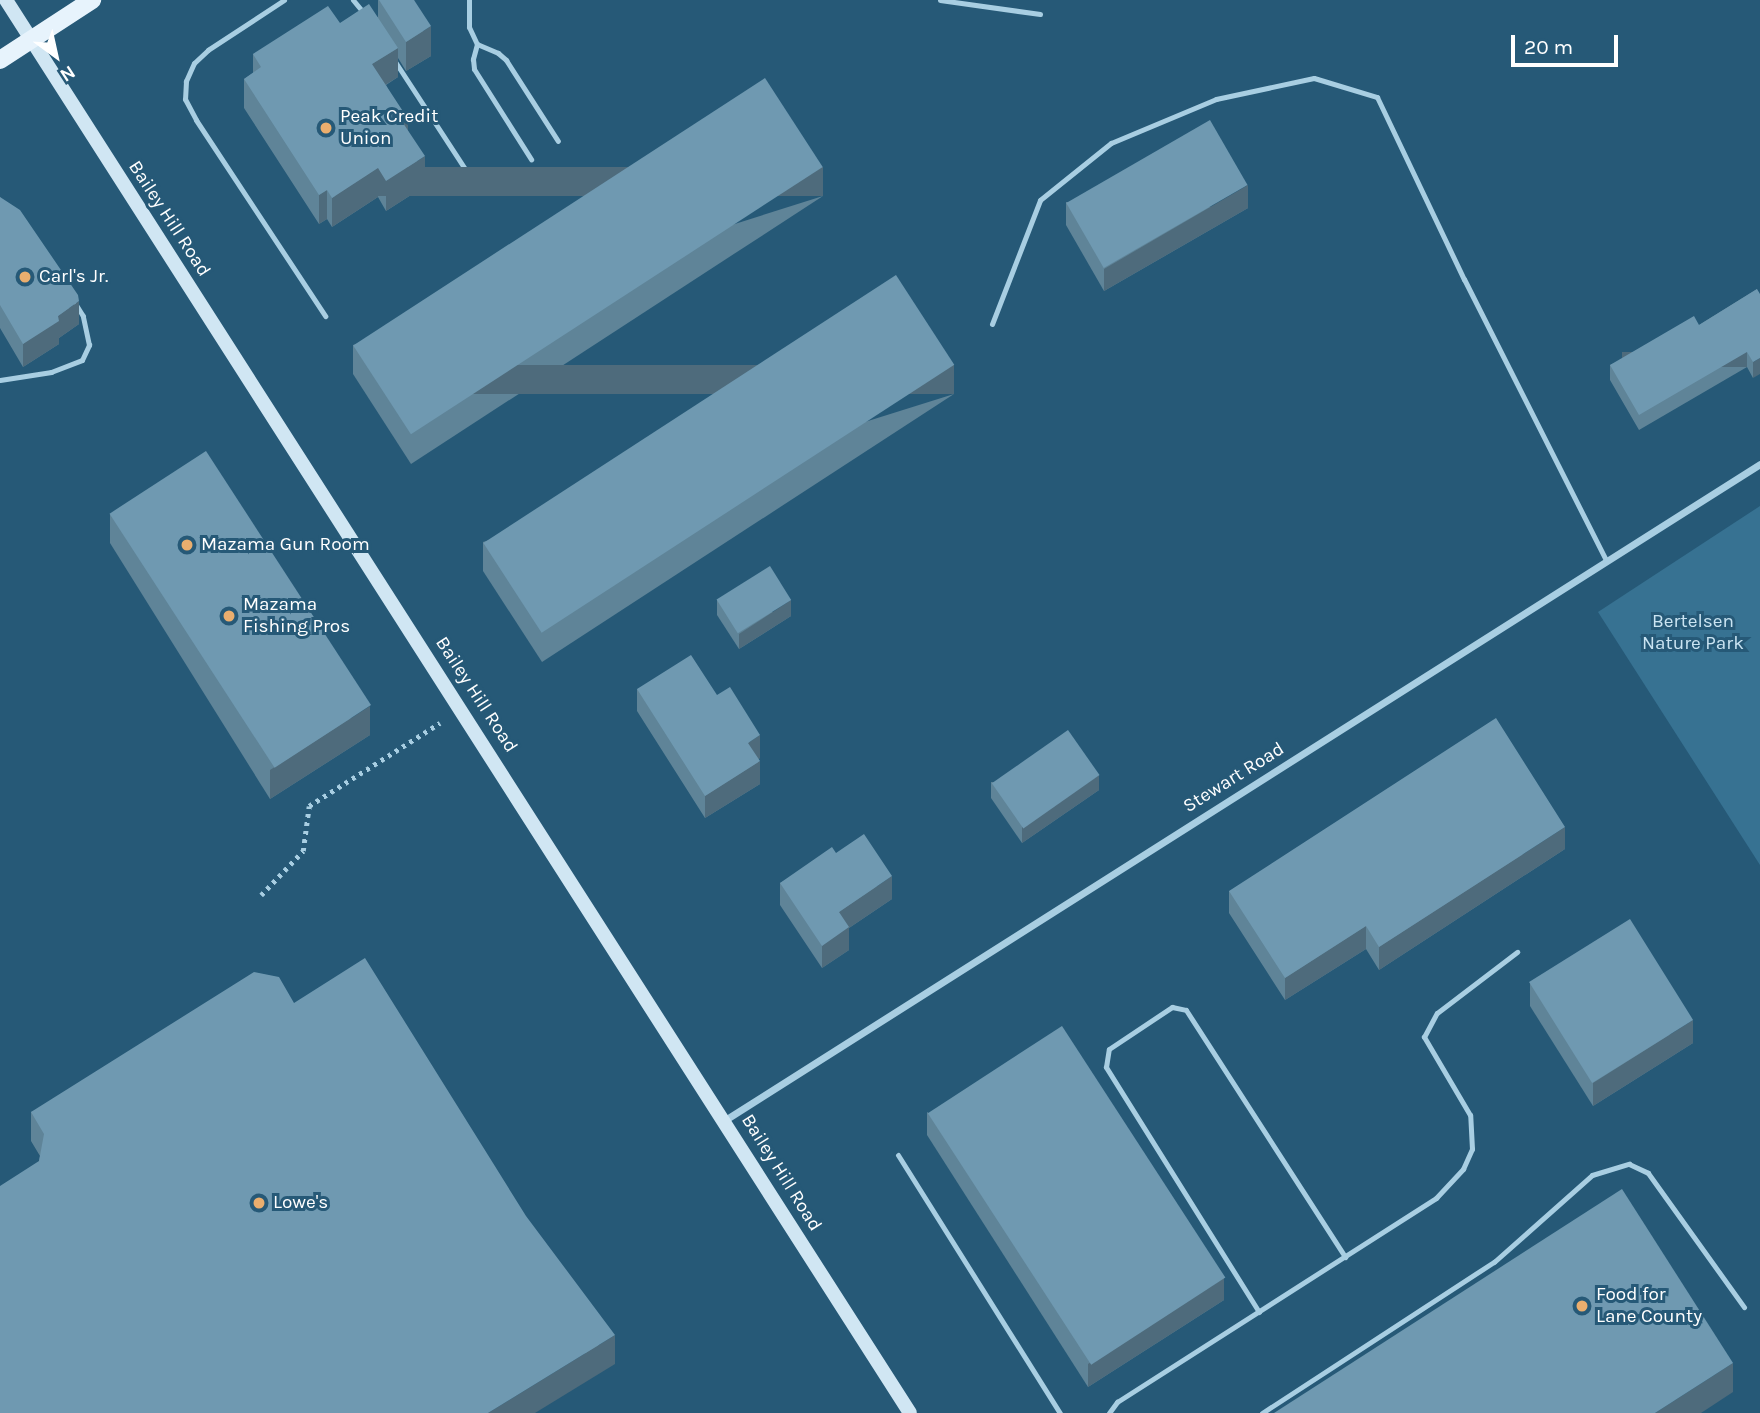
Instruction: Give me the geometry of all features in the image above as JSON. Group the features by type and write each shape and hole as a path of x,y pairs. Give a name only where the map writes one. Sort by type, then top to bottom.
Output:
{"main road":[{"path":"0,60 92,0"}],"street":[{"name":"Bailey Hill Road","path":"6,0 910,1413"},
{"name":"Stewart Road","path":"724,1120 1760,464"}],"lane":[{"path":"284,0 208,50 194,63 186,81 185,99 196,120 325,316"},
{"path":"354,0 365,16"},
{"path":"469,0 469,27 477,44 473,59 474,69 531,159"},
{"path":"940,0 1040,14"},
{"path":"477,44 498,53 506,60 558,141"},
{"path":"387,49 481,192"},
{"path":"992,324 1040,200 1111,144 1216,99 1314,78 1377,97 1606,560"},
{"path":"0,380 67,368 82,360 89,345 83,316 71,297"},
{"path":"1109,1413 1117,1402 1436,1198 1463,1169 1472,1149 1470,1115 1424,1037 1437,1013 1517,952"},
{"path":"1259,1312 1106,1067 1109,1049 1172,1007 1186,1010 1345,1257"},
{"path":"898,1154 1060,1413"},
{"path":"1262,1413 1494,1262 1592,1175 1629,1164 1648,1172 1744,1307"}],"path":[{"path":"261,895 303,851 309,806 462,709"}],"green space":[{"name":"Bertelsen Nature Park","path":"1760,506 1760,865 1598,612"}],"building":[{"path":"379,0 414,0 431,26 406,42"},
{"name":"Peak Credit Union","path":"369,4 398,48 372,64 408,119 403,123 425,156 386,181 378,168 332,198 327,190 319,195 244,79 261,67 253,54 328,6 340,23"},
{"path":"765,78 823,167 411,434 353,345"},
{"path":"1210,120 1248,185 1104,268 1066,203"},
{"name":"Carl's Jr.","path":"0,197 20,210 78,295 79,301 58,316 59,321 23,344 0,305"},
{"path":"896,275 954,365 542,633 483,543"},
{"path":"1757,289 1760,294 1760,358 1753,362 1747,352 1639,415 1610,365 1694,316 1699,325"},
{"path":"206,451 371,705 275,768 110,514"},
{"path":"770,566 791,600 738,633 717,599"},
{"path":"691,655 717,695 730,687 760,735 748,743 760,761 705,796 637,689"},
{"path":"1496,718 1565,827 1379,947 1366,926 1285,978 1229,891"},
{"path":"1068,730 1100,775 1023,828 992,783"},
{"path":"864,834 892,876 839,912 849,927 822,946 780,883 832,847 836,853"},
{"path":"1630,919 1693,1020 1592,1083 1529,982"},
{"name":"Lowe's","path":"365,958 526,1216 615,1335 488,1413 0,1413 0,1186 39,1161 44,1134 31,1112 254,972 279,977 294,1003"},
{"path":"1062,1026 1225,1278 1091,1365 928,1113"},
{"name":"Food for Lane County","path":"1622,1189 1733,1363 1655,1413 1274,1413"}],"place":[{"name":"Peak Credit Union","path":"326,128"},
{"name":"Carl's Jr.","path":"25,277"},
{"name":"Mazama Gun Room","path":"187,545"},
{"name":"Mazama Fishing Pros","path":"229,616"},
{"name":"Lowe's","path":"259,1203"},
{"name":"Food for Lane County","path":"1582,1306"}]}
